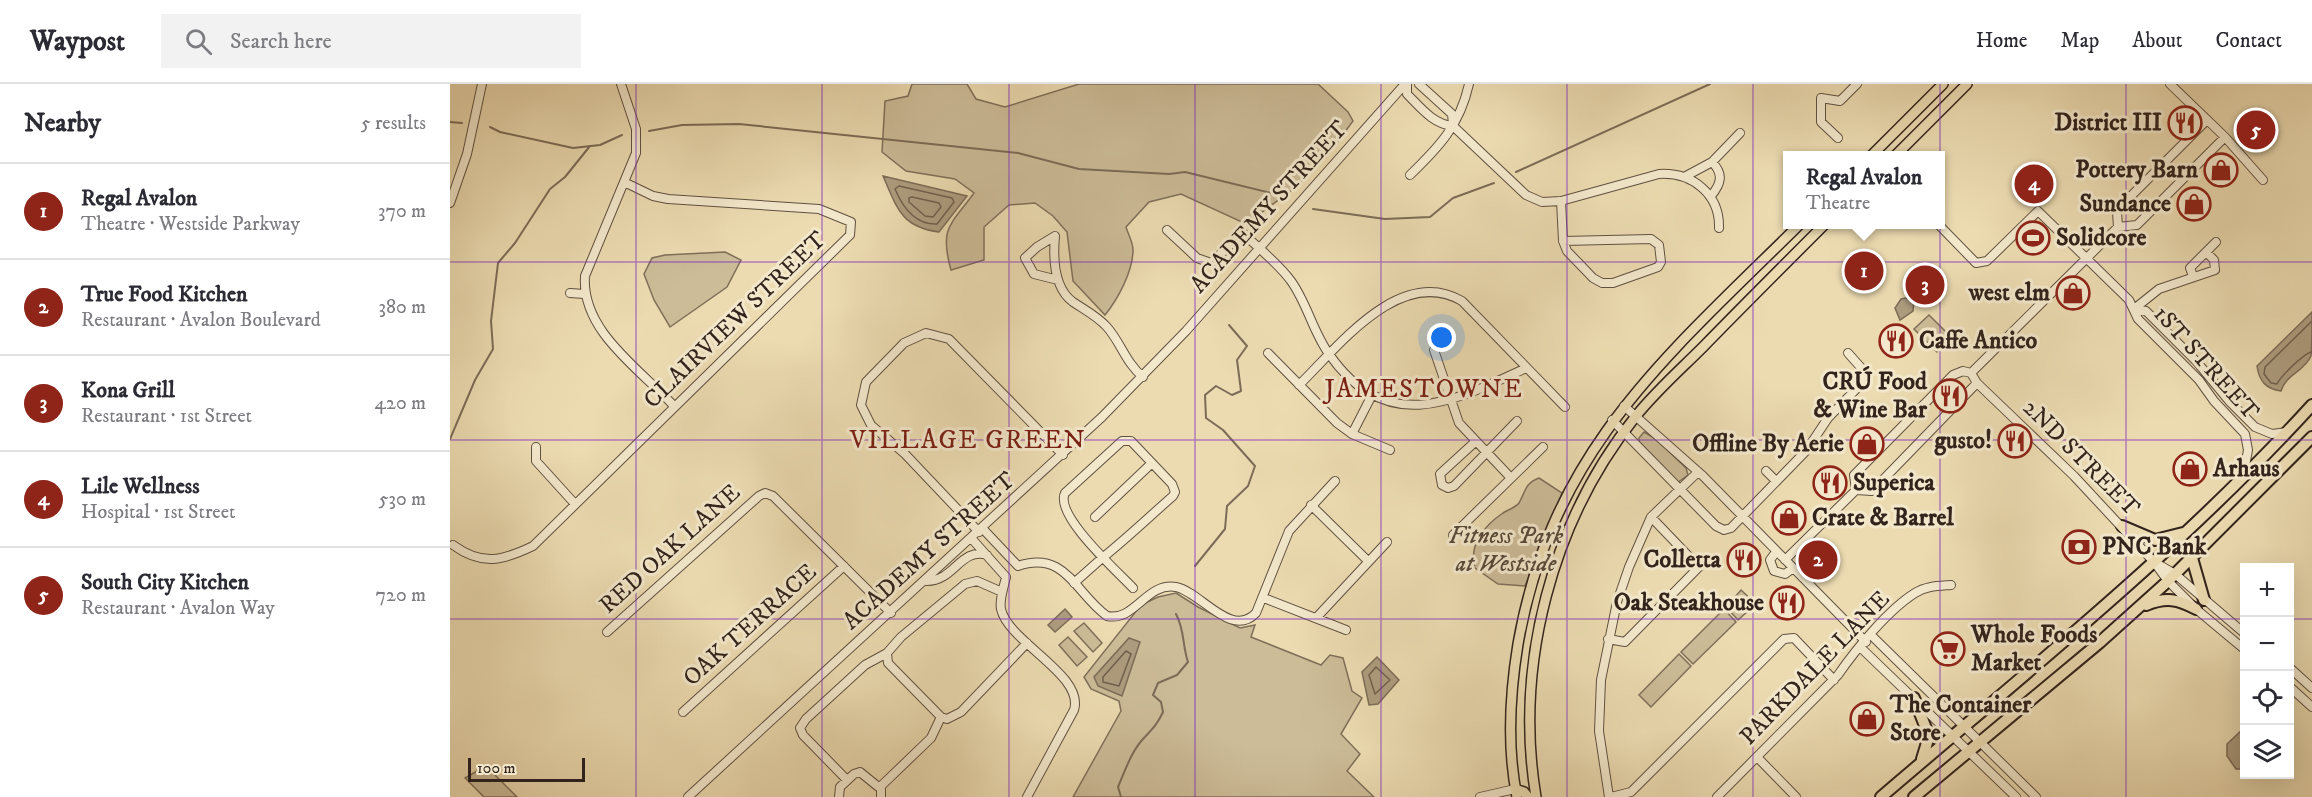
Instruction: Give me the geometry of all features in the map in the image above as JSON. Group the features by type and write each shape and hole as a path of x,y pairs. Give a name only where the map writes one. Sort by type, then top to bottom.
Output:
{"highway":[{"path":"1881,797 2189,531 2312,405"},
{"path":"1914,797 1964,748 2137,609 2192,558 2312,437"},
{"path":"2122,526 2155,540 2164,540 2189,531"},
{"path":"2192,558 2204,600"},
{"path":"2137,609 2166,599 2176,600 2196,609"},
{"path":"1914,698 1929,736 1920,763"}],"main road":[{"path":"1875,151 1943,84"},
{"path":"1900,151 1967,84"},
{"path":"1527,797 1524,792 1516,793 1512,677 1525,603 1536,565 1561,504 1612,420 1681,342 1796,229"},
{"path":"1536,797 1531,716 1532,673 1539,625 1563,543 1587,492 1636,415 1821,229"}],"street":[{"path":"450,203 468,154 482,84"},
{"path":"621,84 636,129 636,153 585,276 584,294 589,311 598,327 674,406"},
{"path":"1406,84 1407,94 1440,125 1453,126 1526,195 1542,202 1561,201 1659,174 1686,176 1712,162 1740,133"},
{"name":"ACADEMY STREET","path":"688,797 927,581 1143,377 1406,84"},
{"path":"1419,84 1452,114 1453,126"},
{"path":"1410,175 1442,144 1464,105 1469,84"},
{"path":"1838,138 1821,122 1821,98 1840,101 1857,84"},
{"path":"2170,84 2225,137 2263,180"},
{"path":"2118,227 2117,212 2120,207 2207,120"},
{"path":"1856,490 1854,475 1953,375 1963,371 1971,373 2118,227 2137,225 2225,137"},
{"path":"1712,162 1718,168 1721,177 1719,186 1712,196"},
{"path":"1686,176 1712,196 1718,211 1719,228"},
{"name":"CLAIRVIEW STREET","path":"453,545 470,557 490,559 511,556 532,546 850,235 852,228 851,222 819,209 668,199 653,196 624,182"},
{"path":"1561,201 1563,241 1567,251 1593,278 1602,283 1613,283 1653,271 1660,262 1659,245 1651,239 1563,241"},
{"name":"1ST STREET","path":"1942,229 1976,263 1987,261 2038,211 2087,258 2134,309 2138,319 2199,380 2214,401 2245,435 2248,450 2242,478"},
{"path":"1167,230 1204,262 1211,263 1243,233 1292,281 1329,356 1372,395 1391,403 1410,406 1449,400 1527,368"},
{"path":"1058,280 1034,274 1025,258 1036,247 1055,236 1054,250 1058,280 1064,292 1072,301 1107,326 1130,364 1143,377"},
{"path":"2193,276 2190,268 2216,242"},
{"path":"2134,309 2152,292 2215,270 2214,260 2206,252"},
{"path":"1299,385 1378,308 1417,293 1434,291 1450,294 1462,301 1565,407"},
{"path":"570,293 584,294"},
{"name":"1ST STREET","path":"2134,309 2146,311 2197,362 2230,402 2255,427 2272,434 2287,432"},
{"path":"1063,455 949,339 926,333 904,343 866,382 861,398 863,414 871,425 905,454 1018,566 1028,562 1054,564 1100,611 1116,618 1127,613 1152,591 1168,587 1191,594 1218,613 1242,621 1254,616 1264,598 1289,531 1335,481"},
{"path":"1434,350 1449,400 1459,423 1511,478"},
{"path":"1268,353 1337,423 1352,434 1390,450"},
{"path":"1612,420 1679,491 1719,528 1731,528 1806,451 1828,418 1864,381 1864,371 1848,353"},
{"name":"2ND STREET","path":"1971,373 1977,383 2122,526 2171,578"},
{"path":"1785,561 1856,490 1872,491 1977,383"},
{"path":"1352,434 1372,395"},
{"path":"1624,406 1698,471 1866,642 1914,698 2016,797"},
{"path":"1475,442 1440,474 1442,485 1448,488 1454,486 1517,421"},
{"path":"1074,583 1104,557 1173,496 1172,484 1131,441 1122,441 1065,493 1062,504 1069,520 1104,557 1133,588"},
{"path":"536,447 536,461 575,504"},
{"path":"1453,535 1543,447"},
{"path":"1095,517 1152,463"},
{"path":"1698,471 1652,518 1629,567 1608,639 1601,680 1599,731 1610,797 1631,792 1784,639 1794,638 1834,680"},
{"path":"1766,471 1776,481"},
{"name":"RED OAK LANE","path":"607,633 759,496 765,494 773,496 891,613"},
{"path":"1311,505 1368,561"},
{"path":"1608,639 1625,642 1699,567 1652,518"},
{"path":"972,539 1006,577 1000,607 1003,614 1027,643 1066,681 1076,703 1027,797"},
{"path":"1317,617 1387,542"},
{"path":"1776,552 1770,560 1774,571 1785,574 1793,568"},
{"path":"927,581 940,581 971,555 988,555"},
{"name":"OAK TERRACE","path":"683,712 844,566"},
{"path":"2171,578 2204,600 2240,630"},
{"path":"2171,578 2196,609 2240,646"},
{"path":"847,780 802,735 800,728 802,723 865,665 887,653 901,637 965,584 977,581 1002,592"},
{"name":"PARKDALE LANE","path":"1717,797 1834,680 1866,642 1916,593 1929,587 1951,585"},
{"path":"1264,598 1346,630"},
{"path":"1866,642 1964,725 2036,797"},
{"path":"887,653 888,663 941,717 951,718 961,712 1027,643"},
{"path":"2292,671 2312,688"},
{"path":"2294,691 2312,707"},
{"path":"880,787 931,738 941,717"},
{"path":"1757,757 1796,797"},
{"path":"839,797 840,788 847,780 854,774 864,772 880,787 881,797"},
{"path":"1480,797 1516,793"}],"green space":[{"path":"912,84 967,84 976,99 1005,107 1079,84 1318,84 1348,112 1353,121 1328,155 1296,187 1246,224 1181,194 1149,202 1126,227 1133,247 1128,276 1105,315 1073,281 1067,232 1053,216 1035,203 1009,205 984,227 984,260 951,270 946,244 949,227 974,193 955,179 906,171 882,152 885,101 908,96"},
{"path":"725,252 741,260 727,287 670,327 654,300 644,274 652,258 665,255"},
{"path":"1929,315 1952,338 1937,352 1914,329"},
{"path":"1644,432 1656,439 1686,468 1688,475 1677,483 1639,443 1639,438"},
{"name":"Fitness Park at Westside","path":"1539,478 1562,493 1525,586 1498,584 1475,568 1473,560 1476,544 1490,523 1518,504 1528,485"},
{"path":"1741,590 1756,604 1738,620 1726,607"},
{"path":"1176,593 1240,628 1255,625 1251,637 1321,665 1330,655 1343,658 1352,691 1362,698 1341,734 1360,754 1347,771 1374,797 1073,797 1121,711 1119,701 1091,689 1084,677 1141,605 1158,597"},
{"path":"1724,609 1736,622 1693,664 1681,652"},
{"path":"1084,623 1102,643 1093,652 1074,631"},
{"path":"1068,637 1087,657 1077,666 1059,645"},
{"path":"1679,654 1691,666 1651,707 1639,695"},
{"path":"486,766 517,797 484,797 465,778"}],"water":[{"path":"883,176 967,196 939,232 926,229 908,221 902,214"},
{"path":"1901,299 1914,300 1913,311 1900,320 1895,308"},
{"path":"2312,312 2311,356 2308,361 2283,385 2281,391 2267,386 2259,376 2257,366"},
{"path":"1065,609 1072,617 1055,632 1048,625"},
{"path":"1129,638 1140,642 1122,696 1098,686 1094,677"},
{"path":"1377,657 1399,680 1378,704 1369,705 1362,672"},
{"path":"2240,732 2240,769 2236,769 2227,756 2227,744"}],"waterway":[{"path":"1516,172 1710,84"},
{"path":"450,122 462,123"},
{"path":"649,131 682,125 739,124 1018,153 1079,169 1169,174 1185,172 1283,196"},
{"path":"490,127 500,132 573,148 600,145 622,135"},
{"path":"450,439 475,380 493,349 491,321 498,263 515,243 550,189 565,177 590,146"},
{"path":"1313,209 1385,219 1430,217 1453,198 1494,183"},
{"path":"1195,566 1225,529 1227,506 1248,486 1255,466 1223,430 1206,418 1205,395 1216,386 1232,395 1241,391 1237,360 1247,346 1229,325"},
{"path":"1121,797 1118,787 1132,756 1163,712 1161,702 1153,695 1158,683 1177,675 1188,662 1181,626 1176,614"}],"place":[{"name":"District III","path":"2185,123"},
{"name":"South City Kitchen","path":"2256,130"},
{"name":"Pottery Barn","path":"2221,170"},
{"name":"Lile Wellness","path":"2034,184"},
{"name":"Sundance","path":"2194,204"},
{"name":"Solidcore","path":"2033,238"},
{"name":"Regal Avalon","path":"1864,271"},
{"name":"Kona Grill","path":"1925,285"},
{"name":"west elm","path":"2073,293"},
{"name":"Caffe Antico","path":"1896,341"},
{"name":"CRÚ Food & Wine Bar","path":"1950,396"},
{"name":"gusto!","path":"2015,441"},
{"name":"Offline By Aerie","path":"1867,444"},
{"name":"Arhaus","path":"2190,469"},
{"name":"Superica","path":"1830,483"},
{"name":"Crate & Barrel","path":"1789,518"},
{"name":"PNC Bank","path":"2079,547"},
{"name":"Colletta","path":"1744,560"},
{"name":"True Food Kitchen","path":"1818,560"},
{"name":"Oak Steakhouse","path":"1787,603"},
{"name":"Whole Foods Market","path":"1948,649"},
{"name":"The Container Store","path":"1867,719"}],"district":[{"name":"JAMESTOWNE","path":"1424,389"},
{"name":"VILLAGE GREEN","path":"968,440"}]}
